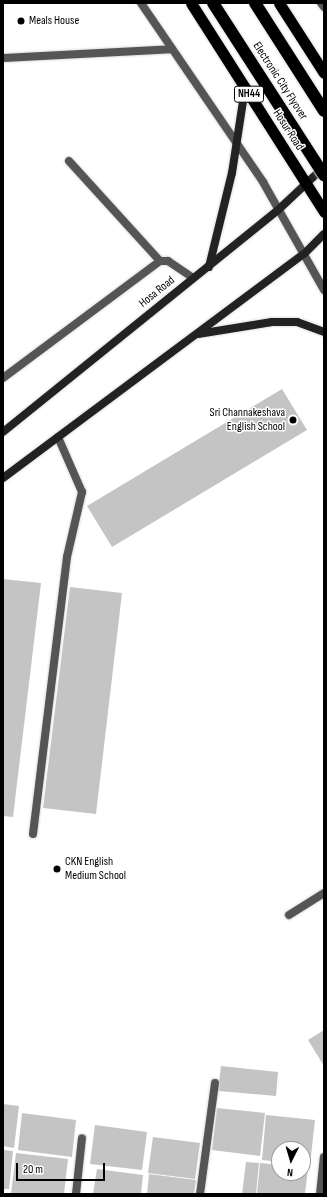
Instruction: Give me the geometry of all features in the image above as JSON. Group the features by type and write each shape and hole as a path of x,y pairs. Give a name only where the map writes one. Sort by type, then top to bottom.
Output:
{"highway":[{"name":"Hosur Road","path":"191,3 308,184 324,212"},
{"name":"Electronic City Flyover","path":"213,3 324,175"},
{"name":"Electronic City Flyover","path":"254,3 324,111"},
{"path":"279,3 324,73"}],"main road":[{"path":"209,267 223,217 237,144 245,88"},
{"name":"Hosa Road","path":"3,432 277,211 308,184 324,167"},
{"path":"3,478 304,254 324,234"},
{"path":"196,335 272,322 297,322 324,332"}],"street":[{"path":"141,3 263,182 277,211 304,254 324,290"},
{"path":"322,3 324,7"},
{"path":"3,58 172,49"},
{"path":"69,161 160,261"},
{"path":"3,378 160,261 168,261 193,278"},
{"path":"33,834 67,558 82,492 58,437"},
{"path":"289,915 324,893"},
{"path":"200,1194 215,1083"},
{"path":"76,1194 82,1138"},
{"path":"320,1194 324,1157"}],"building":[{"path":"282,389 307,430 112,547 87,506"},
{"path":"3,579 41,583 13,817 3,816"},
{"path":"70,587 122,593 96,814 43,808"},
{"path":"324,1030 324,1066 308,1040"},
{"path":"221,1066 278,1072 276,1096 218,1091"},
{"path":"3,1104 19,1106 14,1148 3,1146"},
{"path":"217,1108 265,1113 260,1156 212,1150"},
{"path":"22,1113 76,1120 72,1157 18,1150"},
{"path":"266,1115 315,1120 311,1156 311,1141 271,1141 271,1161 262,1160"},
{"path":"95,1125 147,1132 142,1170 90,1164"},
{"path":"153,1137 200,1143 195,1179 148,1173"},
{"path":"3,1150 13,1151 9,1189 3,1189"},
{"path":"16,1153 68,1159 64,1194 11,1194"},
{"path":"246,1162 259,1163 256,1194 242,1194"},
{"path":"260,1163 271,1164 271,1181 306,1181 305,1194 257,1194"},
{"path":"97,1169 143,1175 141,1194 93,1194"},
{"path":"149,1174 196,1180 194,1194 147,1194"}],"place":[{"name":"Meals House","path":"21,21"},
{"name":"Sri Channakeshava English School","path":"293,420"},
{"name":"CKN English Medium School","path":"57,869"}]}
